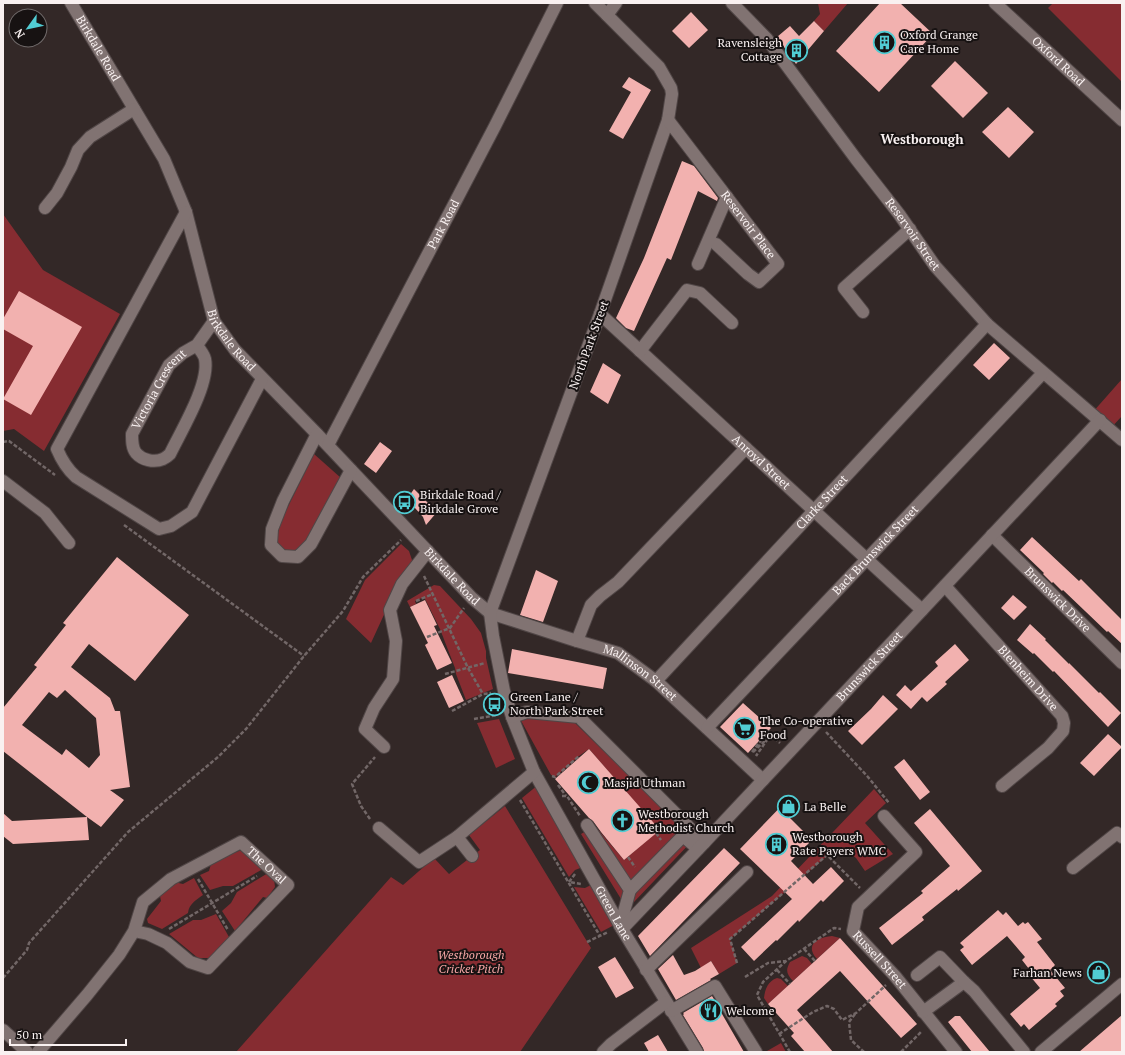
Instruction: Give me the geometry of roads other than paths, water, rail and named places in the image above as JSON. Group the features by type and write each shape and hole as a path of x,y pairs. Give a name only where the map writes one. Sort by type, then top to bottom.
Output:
{"street":[{"name":"Birkdale Road","path":"71,3 164,159 186,212 214,321 235,350 262,379 328,445 472,598 490,613"},
{"name":"Park Road","path":"328,445 495,126 557,3"},
{"name":"North Park Street","path":"490,613 600,314 668,120 672,94 671,88 664,75 659,67 595,3"},
{"path":"607,15 616,3"},
{"name":"Reservoir Street","path":"732,3 767,38 856,159 910,229 935,266 987,324 1122,440"},
{"name":"Oxford Road","path":"995,3 1122,120"},
{"path":"45,208 57,193 78,150 90,137 134,109"},
{"name":"Reservoir Place","path":"668,120 778,264 759,282 748,274 716,244"},
{"path":"698,264 727,197"},
{"path":"186,212 57,449 61,459 76,477 159,529 171,526 192,512 262,379"},
{"path":"863,312 844,288 910,229"},
{"path":"640,351 687,290 700,293 732,323"},
{"name":"Anroyd Street","path":"600,314 922,610"},
{"name":"Victoria Crescent","path":"197,345 205,358 204,380 200,392 170,454 163,459 151,461 143,458 136,453 132,434 169,365 183,353 197,345 214,321"},
{"name":"Clarke Street","path":"656,681 987,324"},
{"name":"Back Brunswick Street","path":"707,728 1043,372"},
{"name":"Brunswick Street","path":"621,927 701,846 1100,420"},
{"path":"317,434 283,501 272,529 271,545 282,556 298,557 311,544 351,470"},
{"path":"578,642 591,605 618,582 746,448"},
{"path":"3,481 45,513 69,543"},
{"name":"Brunswick Drive","path":"992,535 1122,664"},
{"path":"384,747 365,729 374,708 393,679 396,641 390,610 402,584 428,551"},
{"name":"Blenheim Drive","path":"945,586 1062,716 1064,723 1063,731 1048,748 1002,786"},
{"name":"Mallinson Street","path":"490,613 578,642 618,653 656,681 763,780"},
{"name":"Green Lane","path":"490,613 497,660 504,691 511,715 534,772 646,970 697,1052"},
{"path":"511,715 527,712 579,717 683,821 701,846"},
{"path":"379,828 419,862 457,837 534,772"},
{"name":"Russell Street","path":"884,816 916,852 858,907 853,931 895,976 956,1052"},
{"path":"587,825 630,890"},
{"path":"1073,868 1117,832 1122,837"},
{"path":"621,927 630,890 682,836 701,846"},
{"path":"457,837 472,856"},
{"name":"The Oval","path":"38,1052 119,955 134,931 143,902 171,879 241,842 288,885 208,968 190,962 167,943 148,934 134,931"},
{"path":"646,970 747,872"},
{"path":"917,975 940,957 974,991 1024,1052"},
{"path":"923,1012 964,982"},
{"path":"1041,1052 1122,984"},
{"path":"610,1049 668,1007 716,986 756,1052"},
{"path":"3,1030 27,1052"}],"place":[{"name":"Oxford Grange Care Home","path":"884,42"},
{"name":"Ravensleigh Cottage","path":"797,50"},
{"name":"Birkdale Road / Birkdale Grove","path":"404,502"},
{"name":"Green Lane / North Park Street","path":"494,704"},
{"name":"The Co-operative Food","path":"745,728"},
{"name":"Masjid Uthman","path":"588,783"},
{"name":"La Belle","path":"789,807"},
{"name":"Westborough Methodist Church","path":"622,821"},
{"name":"Westborough Rate Payers WMC","path":"776,844"},
{"name":"Farhan News","path":"1098,973"},
{"name":"Welcome","path":"710,1011"}],"district":[{"name":"Westborough","path":"922,139"}],"park label":[{"name":"Westborough Cricket Pitch","path":"471,962"}]}
